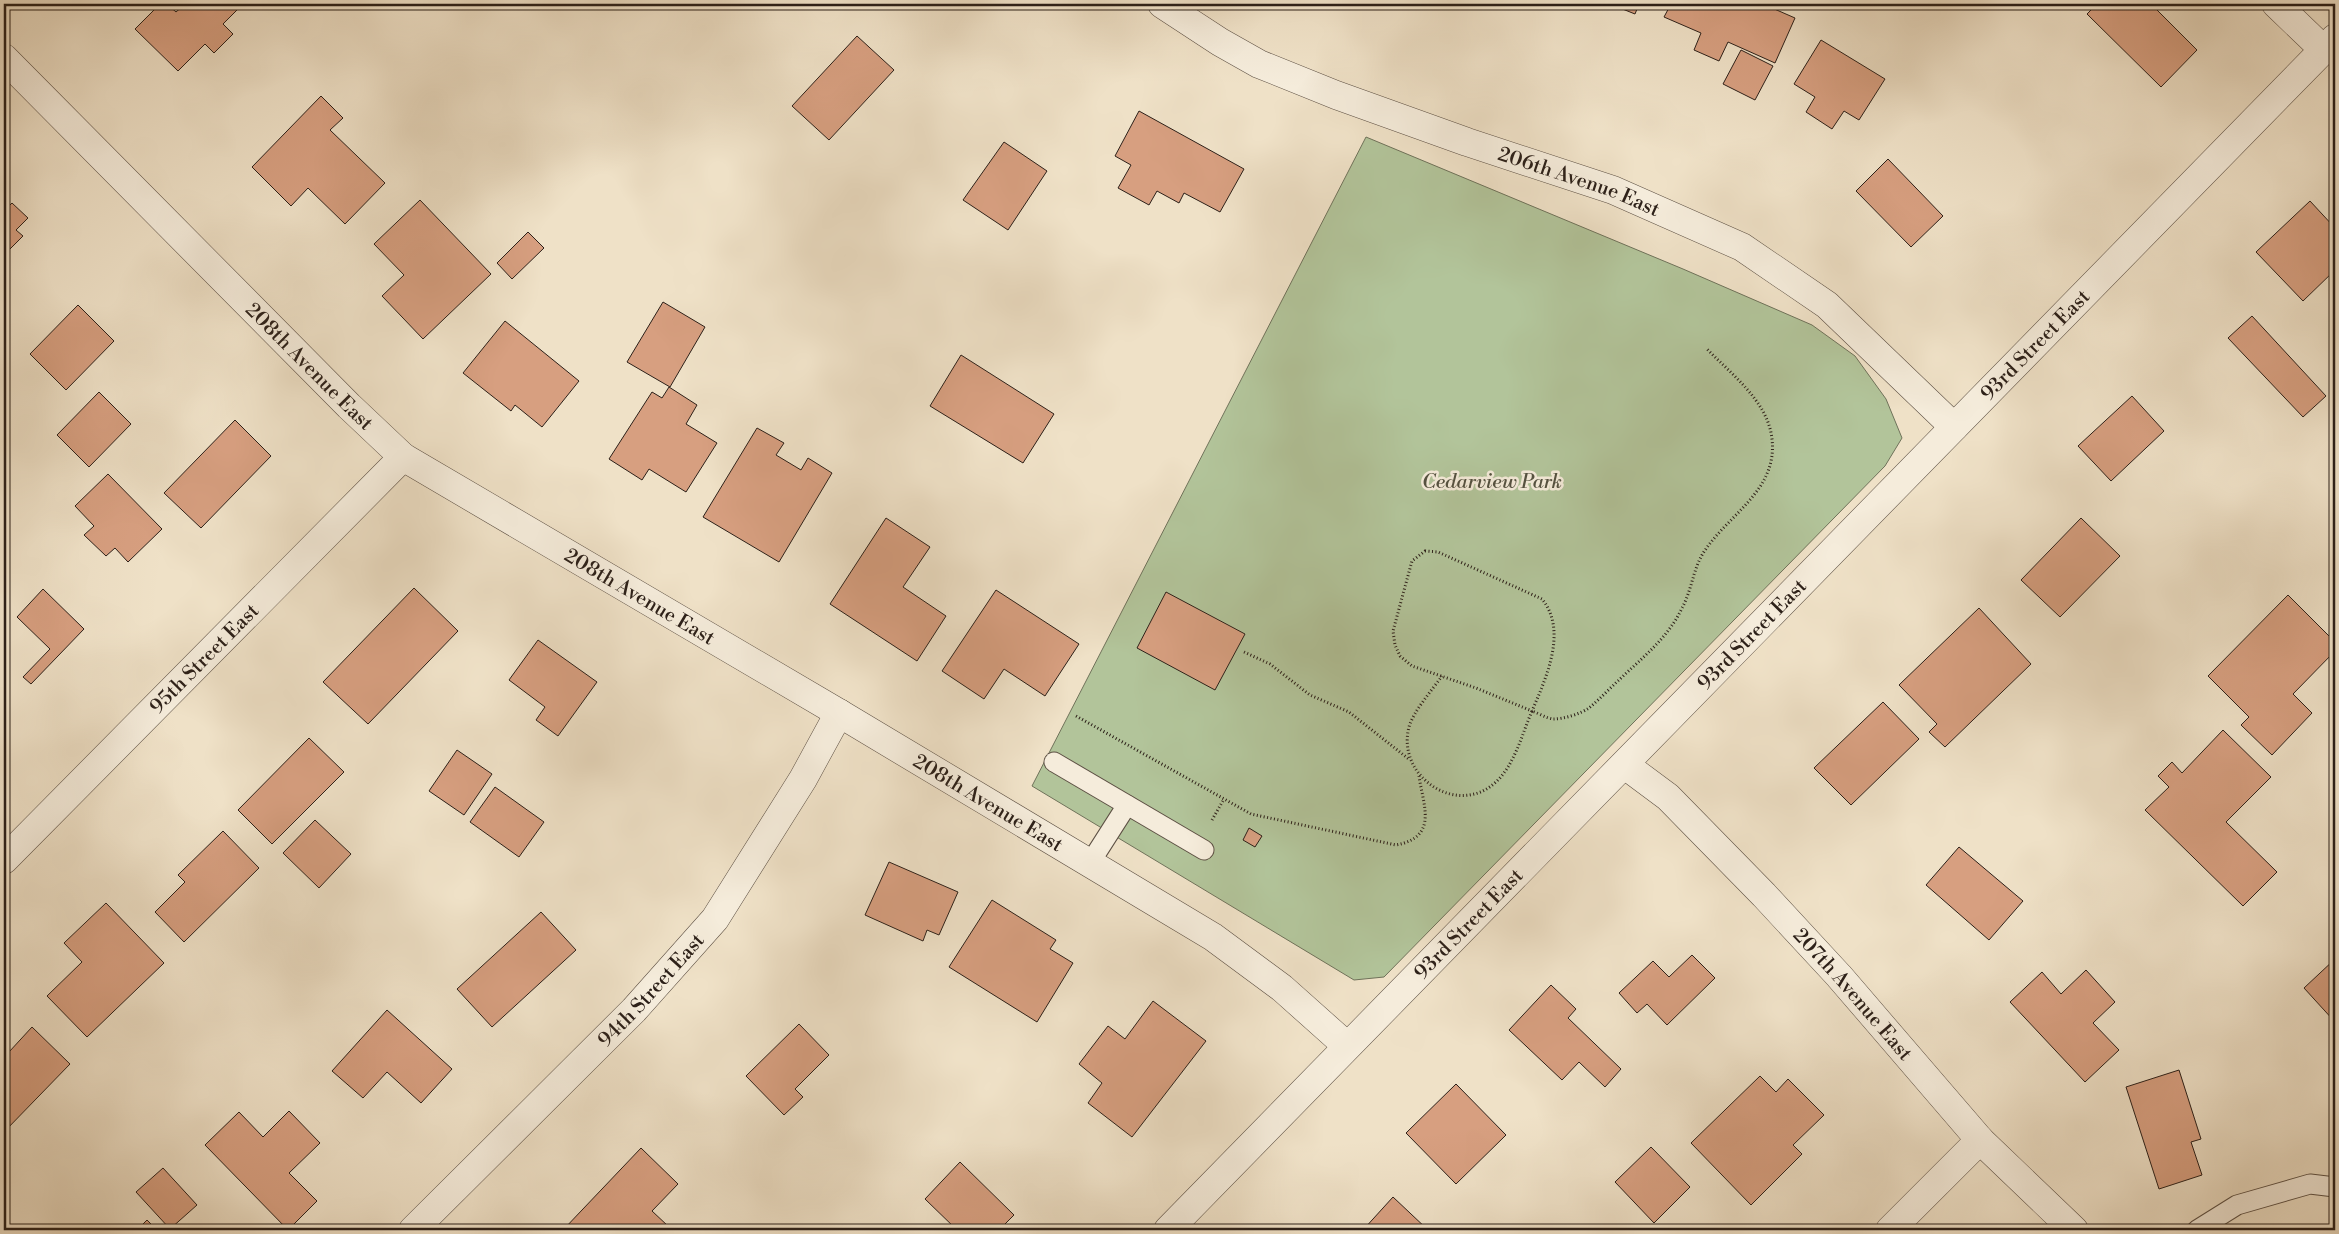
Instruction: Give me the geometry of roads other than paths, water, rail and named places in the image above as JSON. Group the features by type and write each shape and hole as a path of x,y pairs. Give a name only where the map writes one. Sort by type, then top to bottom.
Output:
{"street":[{"name":"206th Avenue East","path":"1162,4 1220,42 1259,64 1336,95 1467,142 1613,190 1742,247 1827,305 1954,427"},
{"path":"2276,4 2330,44"},
{"name":"93rd Street East","path":"1168,1230 2330,44"},
{"name":"208th Avenue East","path":"4,58 349,406 403,457 839,713 1213,937 1282,988 1347,1046"},
{"name":"95th Street East","path":"4,860 403,457"},
{"name":"94th Street East","path":"413,1230 634,1010 715,919 803,779 839,713"},
{"name":"207th Avenue East","path":"1625,765 1668,797 1764,896 1839,976 1980,1140 2074,1230"},
{"path":"1890,1230 1980,1140"}],"lane":[{"path":"1054,762 1204,850"},
{"path":"1090,863 1127,805"},
{"path":"2197,1230 2237,1205 2310,1184 2335,1187"}],"park label":[{"name":"Cedarview Park","path":"1492,481"}]}
